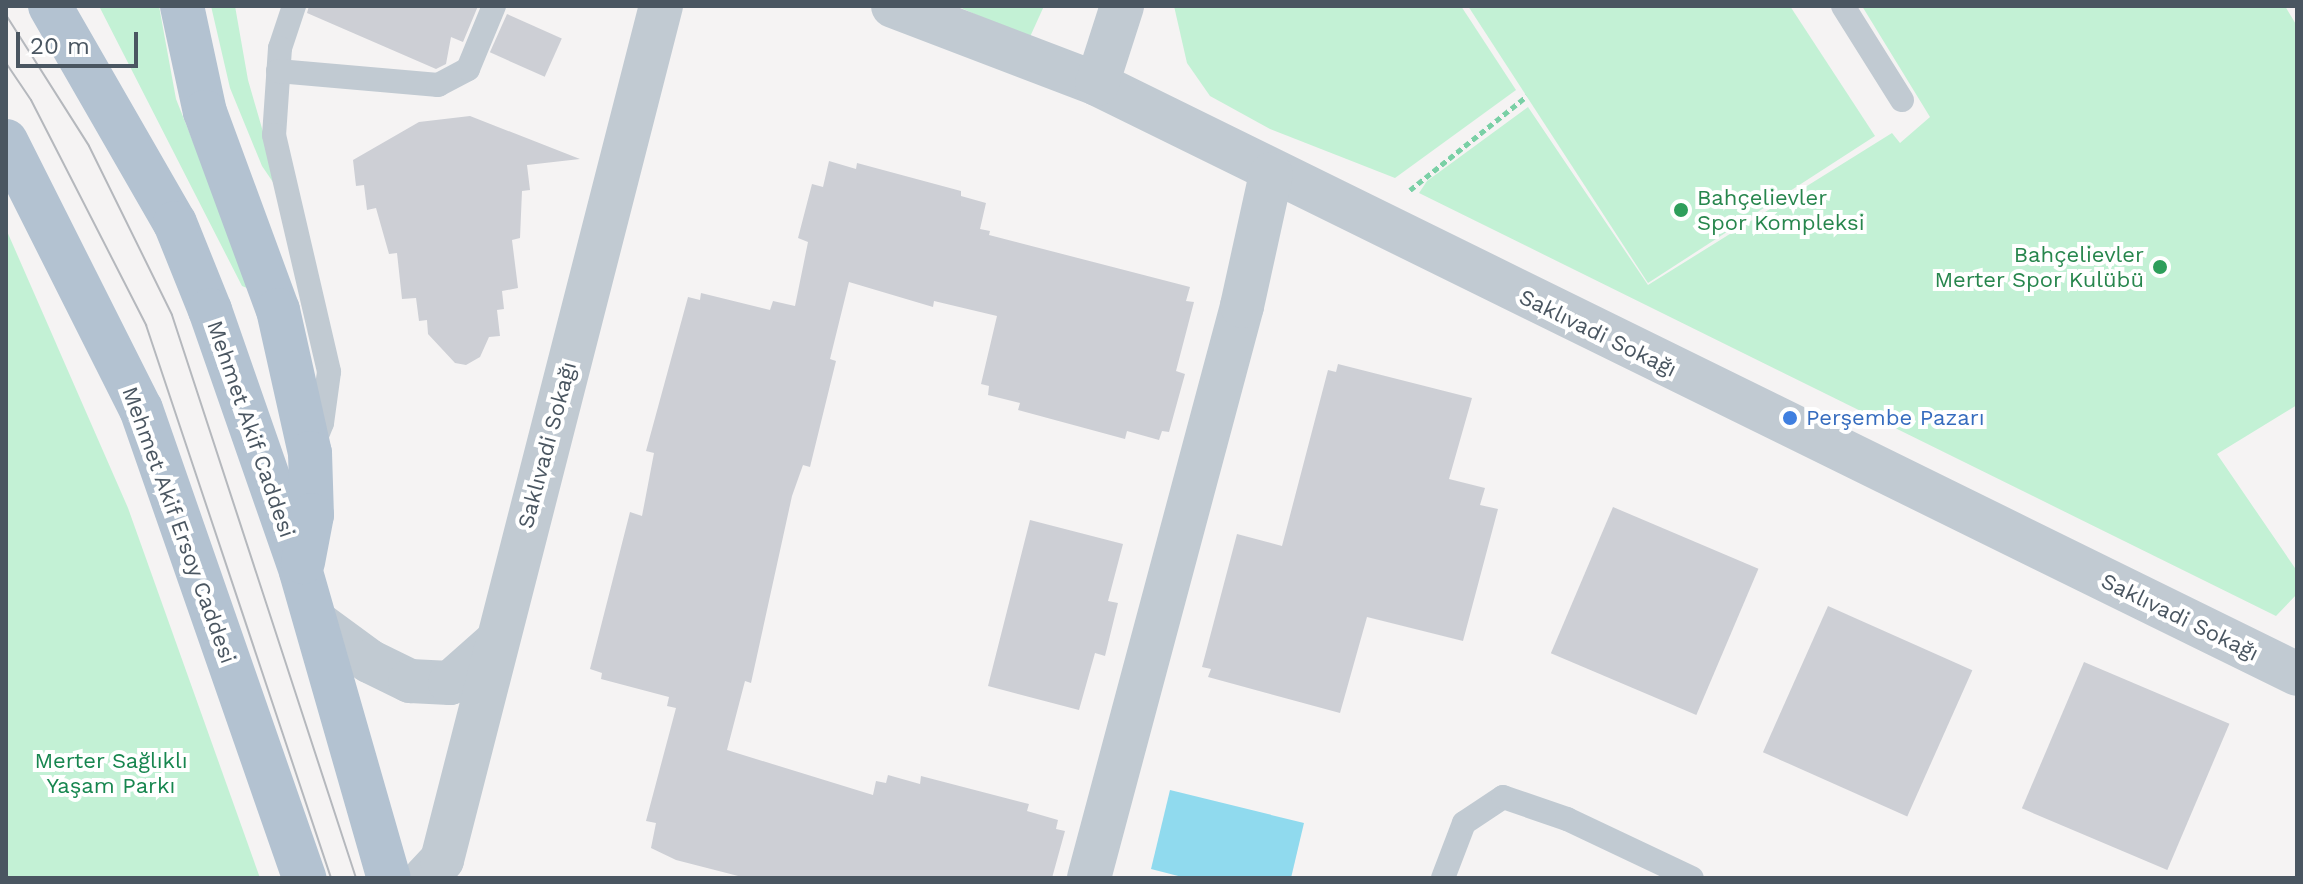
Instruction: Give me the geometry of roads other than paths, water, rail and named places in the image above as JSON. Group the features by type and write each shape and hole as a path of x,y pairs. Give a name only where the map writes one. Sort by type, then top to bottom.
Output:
{"main road":[{"name":"Mehmet Akif Caddesi","path":"50,6 175,223 301,572 389,878"},
{"path":"182,6 205,112 278,310 310,453 312,515 301,572"},
{"name":"Mehmet Akif Ersoy Caddesi","path":"6,141 141,409 304,878"}],"street":[{"name":"Saklıvadi Sokağı","path":"425,878 442,860 495,643 661,6"},
{"name":"Saklıvadi Sokağı","path":"893,6 1097,84 1271,174 2297,674"},
{"path":"1097,84 1122,6"},
{"path":"1089,878 1242,306 1271,174"},
{"path":"316,622 369,661 410,681 450,683 495,643"}],"lane":[{"path":"294,6 278,71 274,135 329,372 322,423 310,453"},
{"path":"278,71 438,85 468,69 494,6"},
{"path":"1843,6 1902,100"},
{"path":"1443,878 1464,823 1503,797 1567,819 1692,878"}],"water":[{"path":"1170,790 1304,823 1291,878 1186,878 1151,869"}],"tram line":[{"path":"6,15 89,146 172,315 356,878"},
{"path":"6,63 31,100 146,325 331,878"}],"place":[{"name":"Bahçelievler Spor Kompleksi","path":"1681,210"},
{"name":"Bahçelievler Merter Spor Kulübü","path":"2160,267"},
{"name":"Perşembe Pazarı","path":"1790,418"}],"park label":[{"name":"Merter Sağlıklı Yaşam Parkı","path":"111,772"}]}
